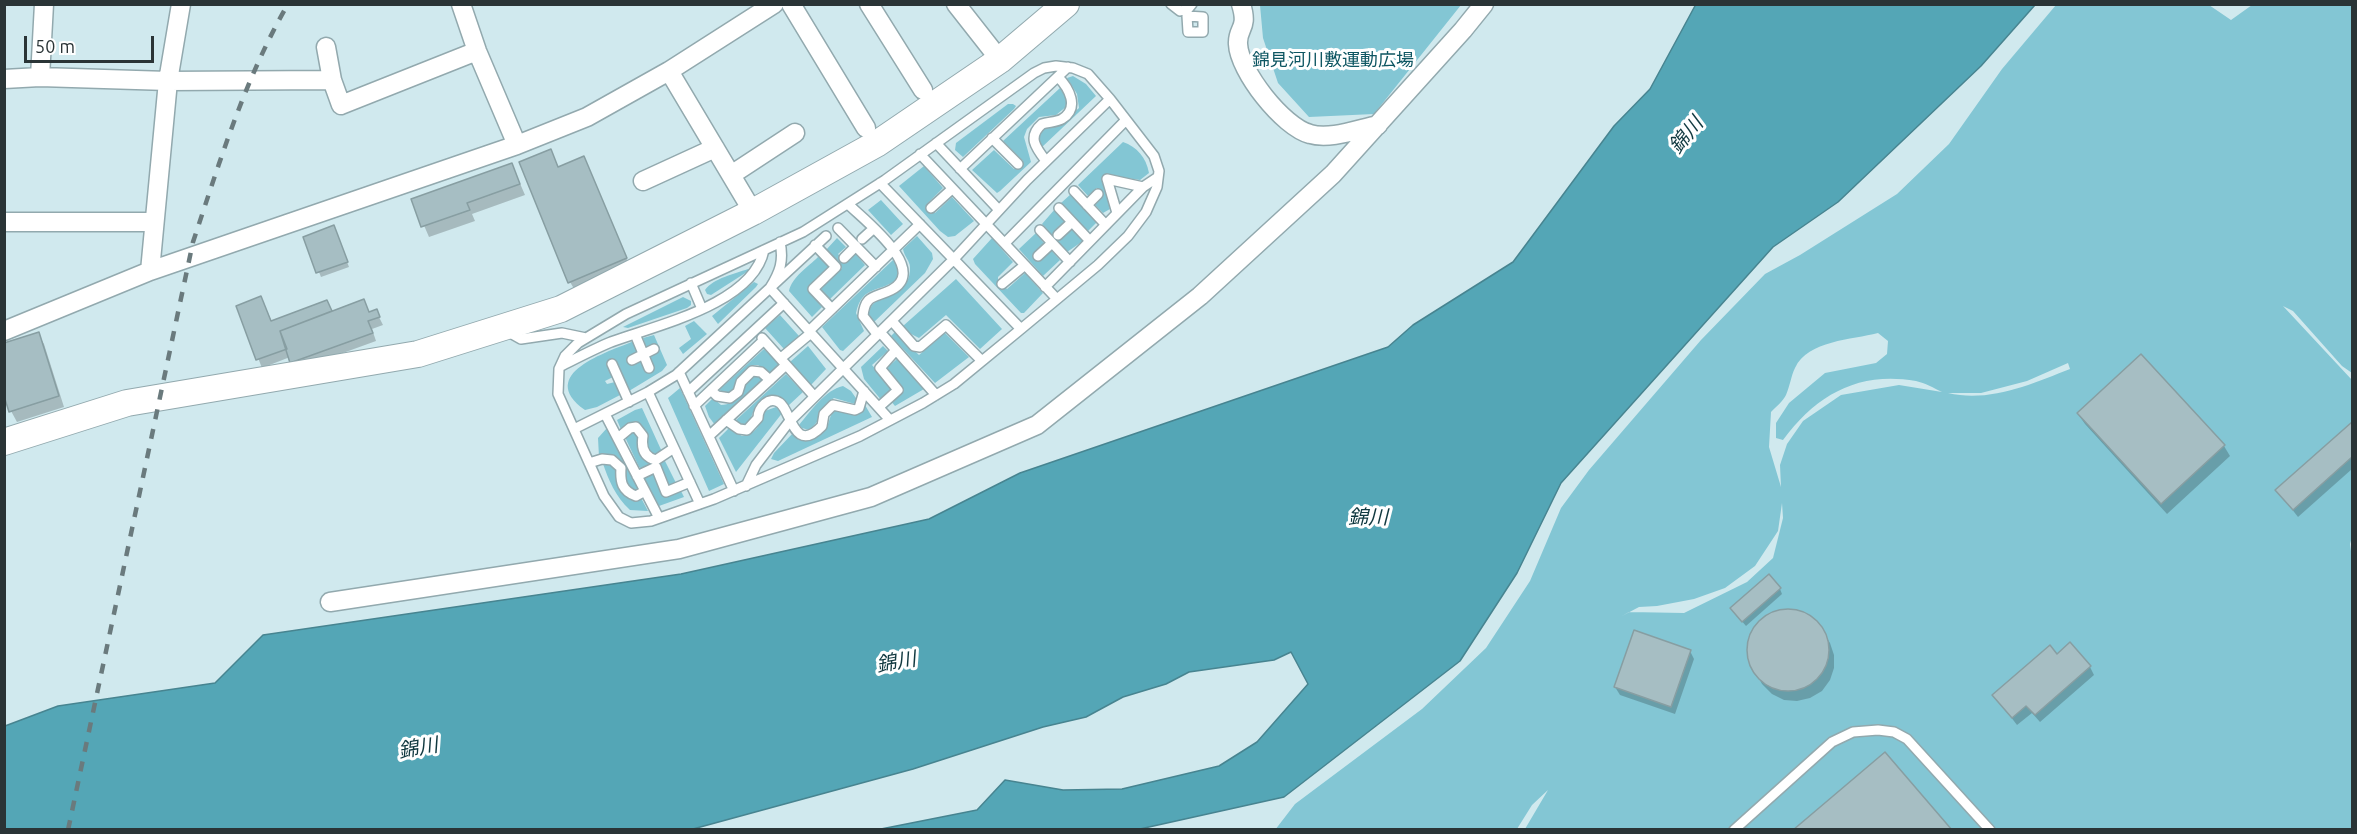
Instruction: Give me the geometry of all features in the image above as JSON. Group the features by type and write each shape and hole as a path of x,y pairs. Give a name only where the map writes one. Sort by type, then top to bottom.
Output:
{"street":[{"path":"40,77 44,4"},
{"path":"150,271 168,81 181,4"},
{"path":"461,4 477,51 518,145"},
{"path":"4,331 150,271 518,145 587,117 669,71 774,4"},
{"path":"791,4 866,128"},
{"path":"869,4 923,90"},
{"path":"956,4 1000,60"},
{"path":"4,442 127,403 418,354 561,309 753,212 878,143 1000,60 1066,4"},
{"path":"1241,4 1246,20 1238,43 1249,77 1290,125 1311,135 1328,135 1378,125"},
{"path":"330,602 679,549 871,496 1037,425 1200,296 1333,174 1484,4"},
{"path":"326,47 332,80 341,105 477,51"},
{"path":"669,71 753,212"},
{"path":"4,79 40,77 168,81 332,80"},
{"path":"731,175 795,133"},
{"path":"643,181 715,148"},
{"path":"4,222 154,222"}],"lane":[{"path":"1170,8 1184,11 1192,4"},
{"path":"960,169 1068,67"},
{"path":"1068,67 1088,74 1110,99 1154,156 1159,171 1157,187 1146,212 1128,236 1098,265 954,384 860,436 734,491 659,518 631,523 619,517 604,496 558,394 561,366 565,356 578,343 626,314 803,232 880,183 1044,68 1068,67"},
{"path":"1046,161 1033,142 1033,136 1042,124 1060,120 1070,111 1072,101 1069,90 1058,77"},
{"path":"746,486 756,465 789,422 954,259 1046,161 1110,99"},
{"path":"1005,243 1126,120"},
{"path":"992,138 1018,164"},
{"path":"936,143 999,210"},
{"path":"920,154 1057,299"},
{"path":"1045,286 1143,187 1158,177"},
{"path":"1117,213 1107,179 1143,187"},
{"path":"880,183 1021,330"},
{"path":"931,208 952,189"},
{"path":"1074,190 1106,225"},
{"path":"1087,205 1098,194"},
{"path":"848,204 894,250 903,264 902,279 890,290 870,298 864,306 863,316 936,395"},
{"path":"1059,208 1090,241"},
{"path":"1058,235 1072,222"},
{"path":"709,436 770,380 832,309 920,224"},
{"path":"838,228 859,243 876,267"},
{"path":"844,258 873,229"},
{"path":"1040,230 1070,262"},
{"path":"574,429 648,392 679,372 826,236"},
{"path":"770,288 779,273 782,259 780,242"},
{"path":"1038,255 1052,243"},
{"path":"815,245 836,267 813,289 832,309"},
{"path":"561,366 721,301 756,272 764,250"},
{"path":"1002,284 1025,265"},
{"path":"691,283 702,309"},
{"path":"770,288 890,420"},
{"path":"688,392 784,303"},
{"path":"891,321 914,346 920,347 946,325 982,361"},
{"path":"503,327 508,334 521,339 562,333 586,338"},
{"path":"755,330 814,396"},
{"path":"635,334 649,368"},
{"path":"694,406 764,340"},
{"path":"632,360 654,349"},
{"path":"879,407 898,390 880,368 896,350"},
{"path":"612,364 629,402"},
{"path":"711,390 717,396 730,398 738,392 741,382 752,371 761,372 770,380"},
{"path":"679,372 734,491"},
{"path":"608,382 618,377"},
{"path":"648,392 700,504"},
{"path":"726,420 739,429 747,430 758,418 758,411 763,406 769,401 776,401 785,410 795,430 809,435 822,426 824,414 833,405 855,410 859,408 864,392"},
{"path":"605,414 659,518"},
{"path":"618,438 630,428 636,427 643,436 642,444 645,454 656,460 674,448"},
{"path":"589,463 602,459 612,460 621,468 620,480 629,494 636,496 645,491"},
{"path":"637,476 656,467 666,492 690,482"},
{"path":"1734,830 1832,742 1853,732 1878,730 1893,732 1907,739 1990,830"}],"green space":[{"name":"錦見河川敷運動広場","path":"1260,4 1461,5 1374,114 1309,117 1278,83 1263,38"},
{"path":"2056,5 2209,5 2231,20 2252,5 2352,5 2352,373 2342,366 2293,311 2283,306 2352,380 2352,537 2350,544 2351,551 2352,546 2352,829 1525,829 1548,790 1532,805 1517,829 1275,830 1295,804 1422,709 1486,648 1530,581 1561,508 1589,470 1701,340 1765,274 1800,255 1897,194 1949,144 2002,69","holes":["1878,333 1888,341 1887,354 1876,363 1825,373 1789,403 1776,423 1776,438 1783,440 1796,424 1825,398 1858,383 1895,379 1919,382 1942,392 1899,385 1841,395 1803,421 1787,444 1780,465 1781,487 1769,447 1771,412 1786,395 1795,368 1801,359 1820,346","2068,363 2070,369 1995,394 1979,396 1948,393 1981,393 2027,381","1782,503 1783,518 1773,558 1747,582 1684,613 1630,612 1639,607 1694,599 1725,588 1755,566 1778,531"]},
{"path":"1073,76 1086,84 1096,96 1041,148 1038,133 1079,108 1077,94 1067,78"},
{"path":"1060,88 1067,98 1067,106 1056,115 1039,117 1027,129 1024,137 1031,162 997,193 972,170 994,150 1014,169 1023,161 1003,141"},
{"path":"1008,104 1016,106 963,157 955,150 956,143"},
{"path":"1123,142 1140,153 1149,173 1140,180 1105,175 1102,178 1110,209 1103,213 1095,205 1103,196 1097,188 1088,196 1078,185"},
{"path":"924,166 943,188 927,204 935,213 952,197 974,221 955,236 948,237 940,231 899,186"},
{"path":"1071,194 1097,222 1087,232 1061,203"},
{"path":"881,200 903,224 891,235 868,210"},
{"path":"1055,209 1065,221 1055,230 1061,239 1073,228 1083,241 1067,252 1042,224"},
{"path":"1036,233 1044,243 1034,254 1040,260 1051,250 1060,260 1043,276 1019,249"},
{"path":"917,236 932,253 933,259 925,273 873,323 869,315 871,307 898,291 909,278 910,265 903,249"},
{"path":"837,238 846,247 838,254 845,261 855,253 865,265 830,299 821,289 842,268 826,250"},
{"path":"992,238 1013,262 998,277 998,280 1007,289 1025,273 1043,293 1024,313 1021,313 975,264 973,259"},
{"path":"818,257 830,268 808,290 822,307 812,317 789,291 797,277"},
{"path":"893,260 898,266 897,279 863,297 856,313 864,331 843,351 840,350 822,327"},
{"path":"750,270 711,295 707,294 705,290 714,282"},
{"path":"956,279 1002,329 980,349 946,315 919,338 903,326"},
{"path":"754,282 758,284 756,287 718,324 712,316"},
{"path":"683,297 691,301 691,305 687,308 628,328 623,327"},
{"path":"780,315 799,336 784,349 765,328"},
{"path":"694,321 707,334 683,354 679,348 691,339 685,326"},
{"path":"895,332 919,355 945,333 969,357 935,383 891,336"},
{"path":"654,335 667,365 662,371 629,391 615,360 607,362 613,377 605,381 607,384 615,382 620,395 597,407 585,410 572,397 568,386 572,375 581,366 608,351 634,341 647,350 643,338"},
{"path":"808,346 826,369 811,385 790,362"},
{"path":"883,346 888,351 872,365 894,390 882,401 864,379 861,367"},
{"path":"764,349 780,365 770,373 758,365 753,365 737,378 733,391 727,394 719,390"},
{"path":"897,359 924,389 895,406 890,400 904,390 887,370"},
{"path":"786,374 803,392 788,406 777,397 771,396 755,407 749,423 743,426 735,421"},
{"path":"753,377 760,377 763,380 715,425 705,406 713,398 721,405 731,402"},
{"path":"843,386 851,391 858,401 855,404 834,398 826,405 817,422 809,430 799,425 824,396"},
{"path":"680,388 724,484 709,491 668,398"},
{"path":"865,405 872,417 778,461 771,459 793,433 805,438 814,438 825,430 833,412 838,409 853,413"},
{"path":"776,407 783,412 736,472 719,438 729,428 742,436 752,432 758,427 765,411"},
{"path":"642,408 663,454 656,457 649,454 642,430 622,432 617,420"},
{"path":"607,428 640,491 637,493 626,488 623,469 599,457 598,438"},
{"path":"639,431 641,449 664,459 676,483 669,486 666,483 658,465 644,470 639,467 624,435 628,432"},
{"path":"602,461 617,465 618,482 640,496 648,511 630,510 625,505 613,488"},
{"path":"655,471 665,494 680,489 684,497 659,506 643,476"}],"water":[{"name":"錦川","path":"1696,4 2035,5 1981,66 1838,202 1773,247 1561,483 1517,573 1460,661 1284,797 1140,829 881,829 977,810 1005,780 1063,790 1122,789 1219,766 1257,742 1308,684 1291,652 1274,660 1189,672 1166,684 1123,697 1086,717 1043,727 913,769 693,829 5,829 5,726 58,706 215,683 263,635 681,574 929,519 1020,473 1388,347 1413,325 1513,262 1614,126 1650,89"}],"building":[{"path":"551,149 558,167 584,156 627,258 568,283 519,162"},
{"path":"512,163 520,184 467,203 470,210 421,227 411,199"},
{"path":"334,225 348,262 316,273 303,237"},
{"path":"261,296 271,321 327,300 332,311 280,331 287,349 256,360 236,306"},
{"path":"364,299 369,312 377,309 380,317 368,321 373,333 290,363 280,331"},
{"path":"39,332 59,396 9,412 4,396 4,343"},
{"path":"2141,354 2225,445 2161,504 2077,413"},
{"path":"2352,422 2352,457 2293,510 2275,490"},
{"path":"1769,574 1781,588 1742,622 1730,608"},
{"path":"1788,609 1804,612 1817,621 1826,634 1829,650 1826,666 1817,679 1804,688 1788,691 1772,688 1759,679 1750,666 1747,650 1750,634 1759,621 1772,612"},
{"path":"1634,630 1691,650 1671,707 1614,687"},
{"path":"2070,642 2091,666 2035,715 2026,706 2012,718 1992,695 2050,645 2057,654"},
{"path":"1885,752 1952,830 1793,830"}],"railway":[{"path":"68,830 193,242 246,90 288,4"}]}
